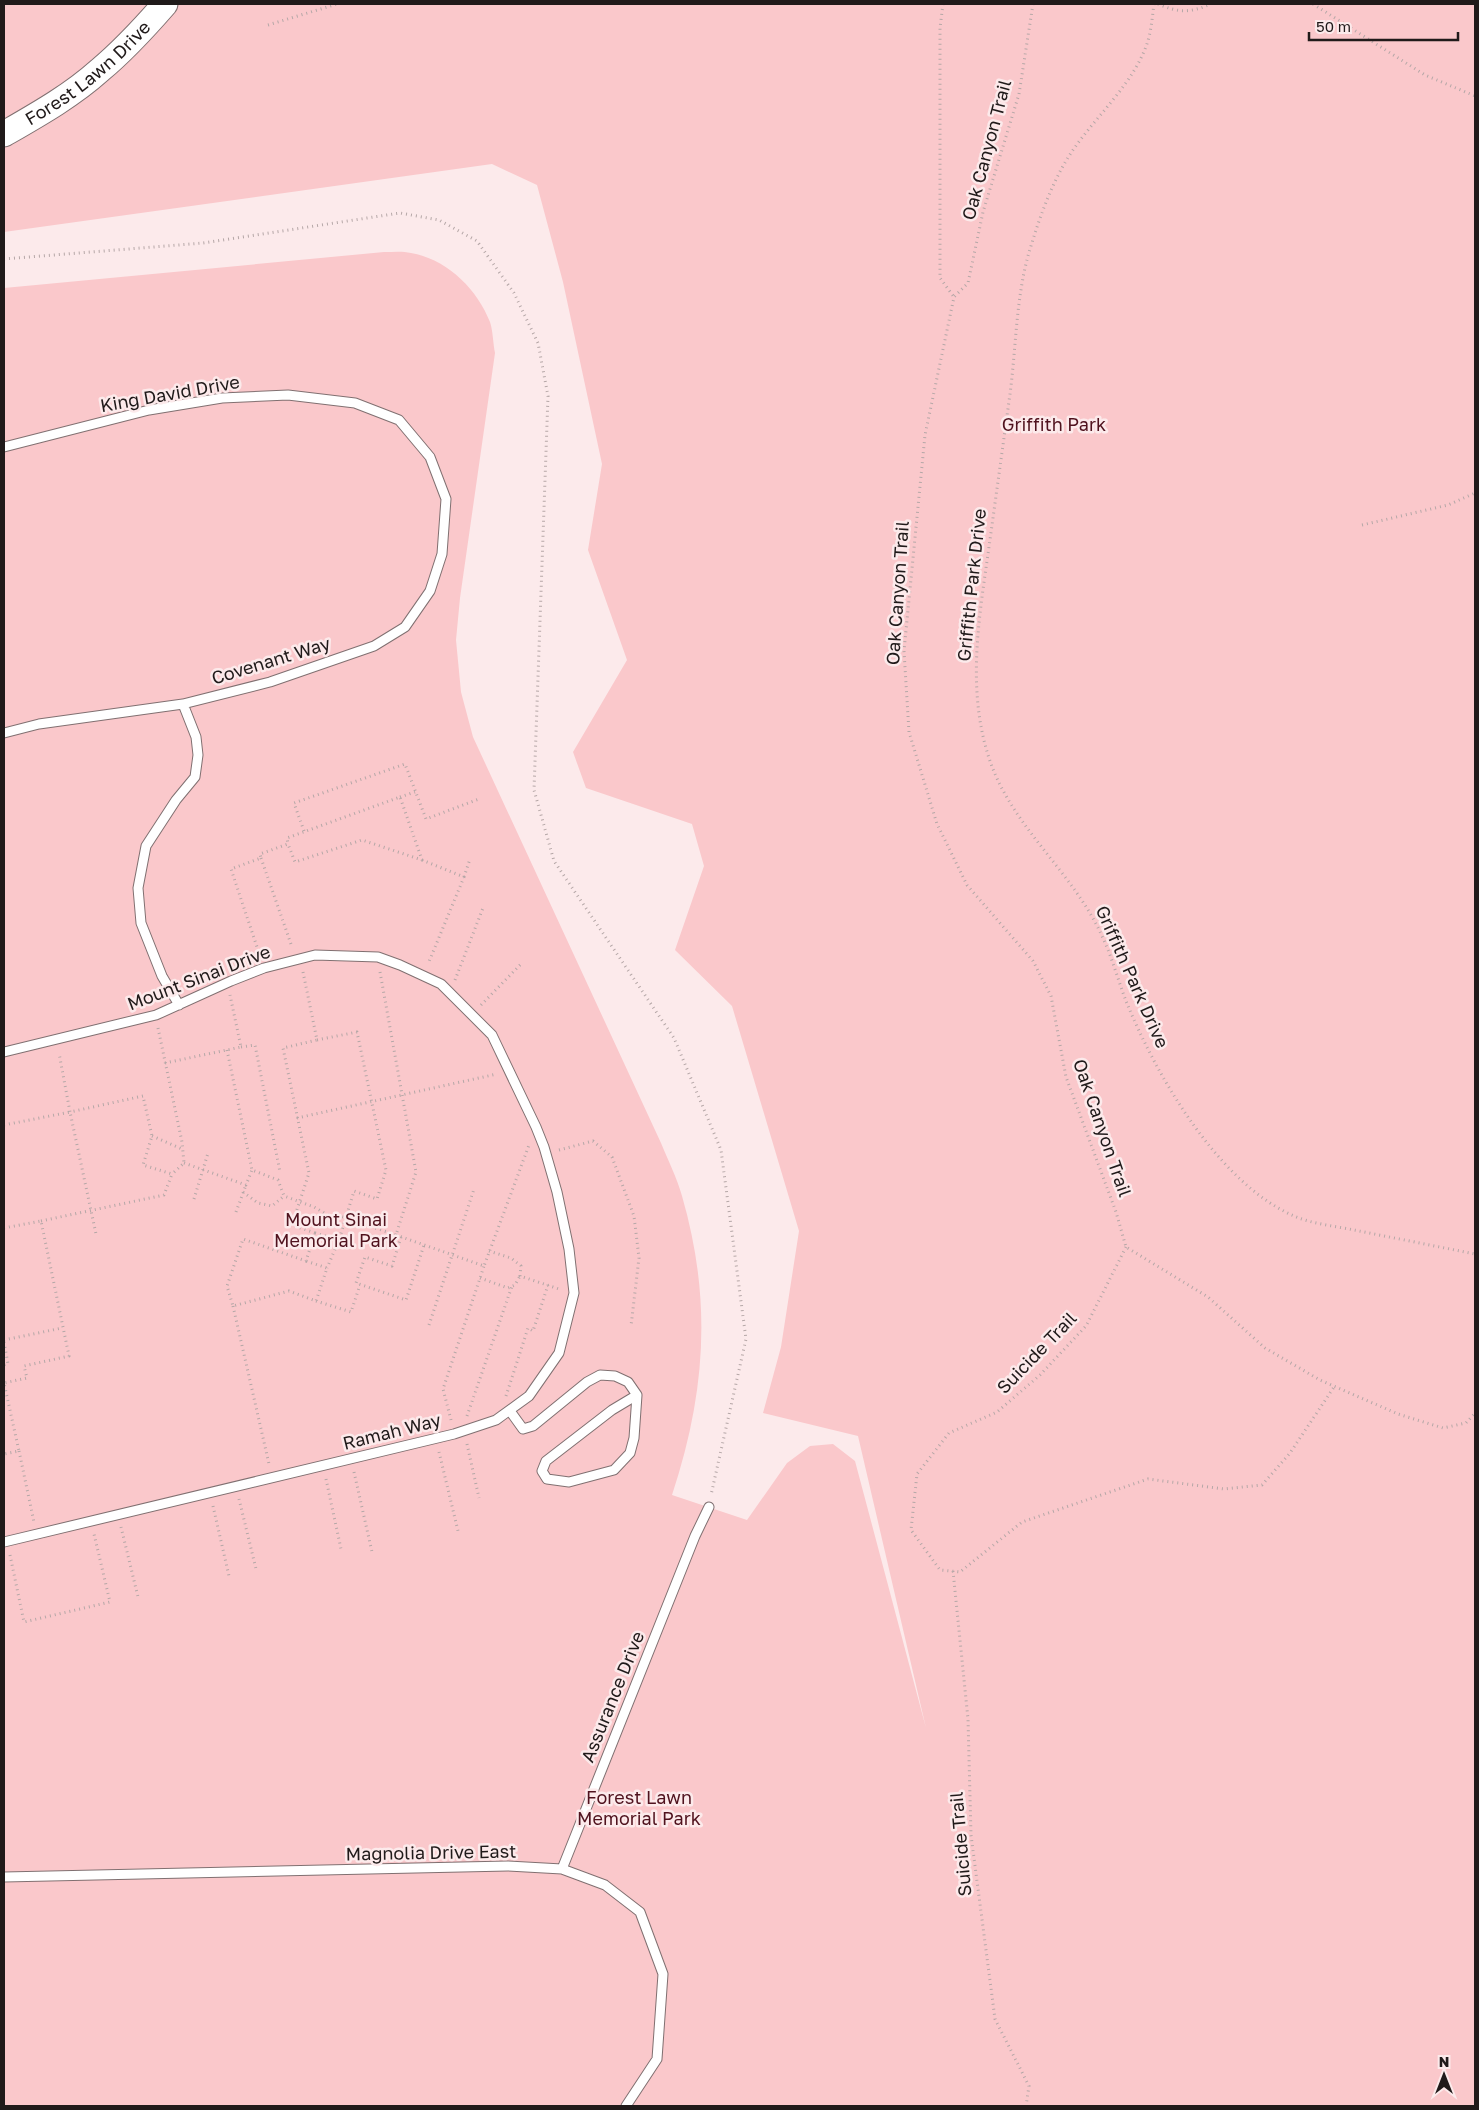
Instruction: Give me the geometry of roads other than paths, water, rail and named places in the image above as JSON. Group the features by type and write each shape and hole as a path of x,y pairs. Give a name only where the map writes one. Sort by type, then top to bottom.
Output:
{"street":[{"name":"Forest Lawn Drive","path":"4,134 56,104 100,71 143,29 165,4"}],"lane":[{"name":"King David Drive","path":"4,447 149,410 222,398 288,395 355,403 399,420 430,457 446,498"},
{"name":"Covenant Way","path":"4,733 39,724 183,704 279,679 374,646 405,627 430,591 442,554 446,498"},
{"path":"179,1005 162,976 141,923 138,888 146,846 176,800 195,777 198,755 196,737 183,704"},
{"name":"Mount Sinai Drive","path":"4,1052 156,1015 264,968 315,955 378,957 441,984 492,1035 511,1071 546,1153"},
{"name":"Ramah Way","path":"6,1541 454,1434 496,1420 510,1411 529,1396 559,1353 574,1293 569,1249 546,1153"},
{"path":"510,1411 523,1429 532,1426 587,1382 600,1375 615,1376 628,1382 637,1395 634,1438 630,1453 614,1470 569,1482 547,1479 542,1471 546,1461 612,1410 637,1395"},
{"name":"Assurance Drive","path":"562,1869 695,1536 709,1507"},
{"name":"Magnolia Drive East","path":"4,1877 508,1866 562,1869 605,1884 640,1912 663,1974 657,2059 626,2106"}],"park label":[{"name":"Griffith Park","path":"1054,425"},
{"name":"Mount Sinai Memorial Park","path":"336,1230"},
{"name":"Forest Lawn Memorial Park","path":"639,1808"}]}
